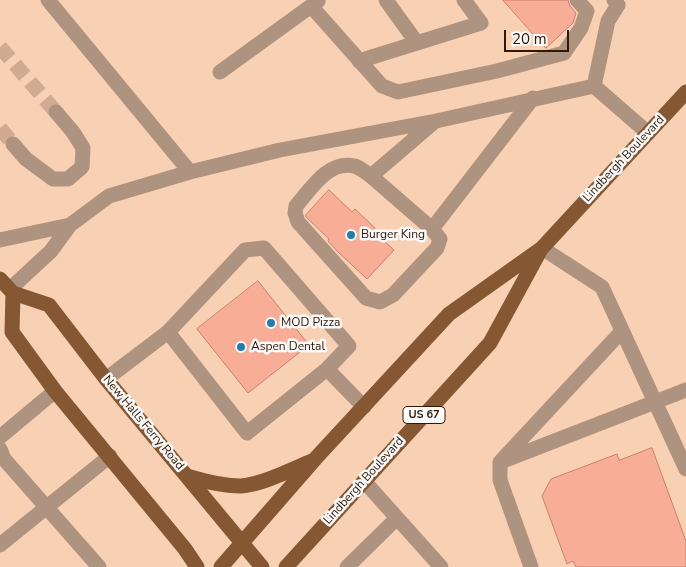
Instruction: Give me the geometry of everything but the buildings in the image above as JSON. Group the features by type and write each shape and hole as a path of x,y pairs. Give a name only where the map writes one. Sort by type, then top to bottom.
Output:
{"main road":[{"name":"Lindbergh Boulevard","path":"315,459 449,314 542,248 686,92"},
{"name":"Lindbergh Boulevard","path":"286,567 490,343 542,248"},
{"name":"New Halls Ferry Road","path":"8,287 49,305 106,379 262,567"},
{"path":"8,287 12,332 55,390 185,549 197,567"},
{"path":"187,476 218,485 243,486 272,478 315,459"},
{"name":"US 67","path":"221,567 315,459"}],"lane":[{"path":"48,0 190,172"},
{"path":"386,0 417,43"},
{"path":"359,61 481,23 464,0"},
{"path":"220,72 315,3 359,61 382,86 398,92 564,53 581,28 587,11 577,0"},
{"path":"594,86 608,21 618,5 614,0"},
{"path":"8,287 51,251 70,225 109,196 190,172 280,150 436,121 594,86"},
{"path":"594,86 648,133"},
{"path":"432,229 533,98"},
{"path":"13,144 26,159 53,179 68,179 82,167 83,148 73,132 56,112"},
{"path":"371,176 436,121"},
{"path":"341,166 356,166 371,176 432,229 440,239 437,248 393,295 380,302 366,298 298,222 295,213 296,206 326,172 341,166"},
{"path":"0,240 70,225"},
{"path":"106,379 168,332 245,250 264,248 350,346 327,369 247,433 168,332"},
{"path":"542,248 602,287 686,468"},
{"path":"531,567 500,480 500,462 622,331"},
{"path":"327,369 364,408"},
{"path":"0,437 55,390"},
{"path":"500,462 686,390"},
{"path":"0,449 4,459 99,567"},
{"path":"0,545 110,456"},
{"path":"364,481 441,567"},
{"path":"347,567 397,518"}],"tunnel":[{"path":"0,47 56,112"},
{"path":"0,128 13,144"}],"place":[{"name":"Burger King","path":"351,235"},
{"name":"MOD Pizza","path":"271,323"},
{"name":"Aspen Dental","path":"241,347"}]}
